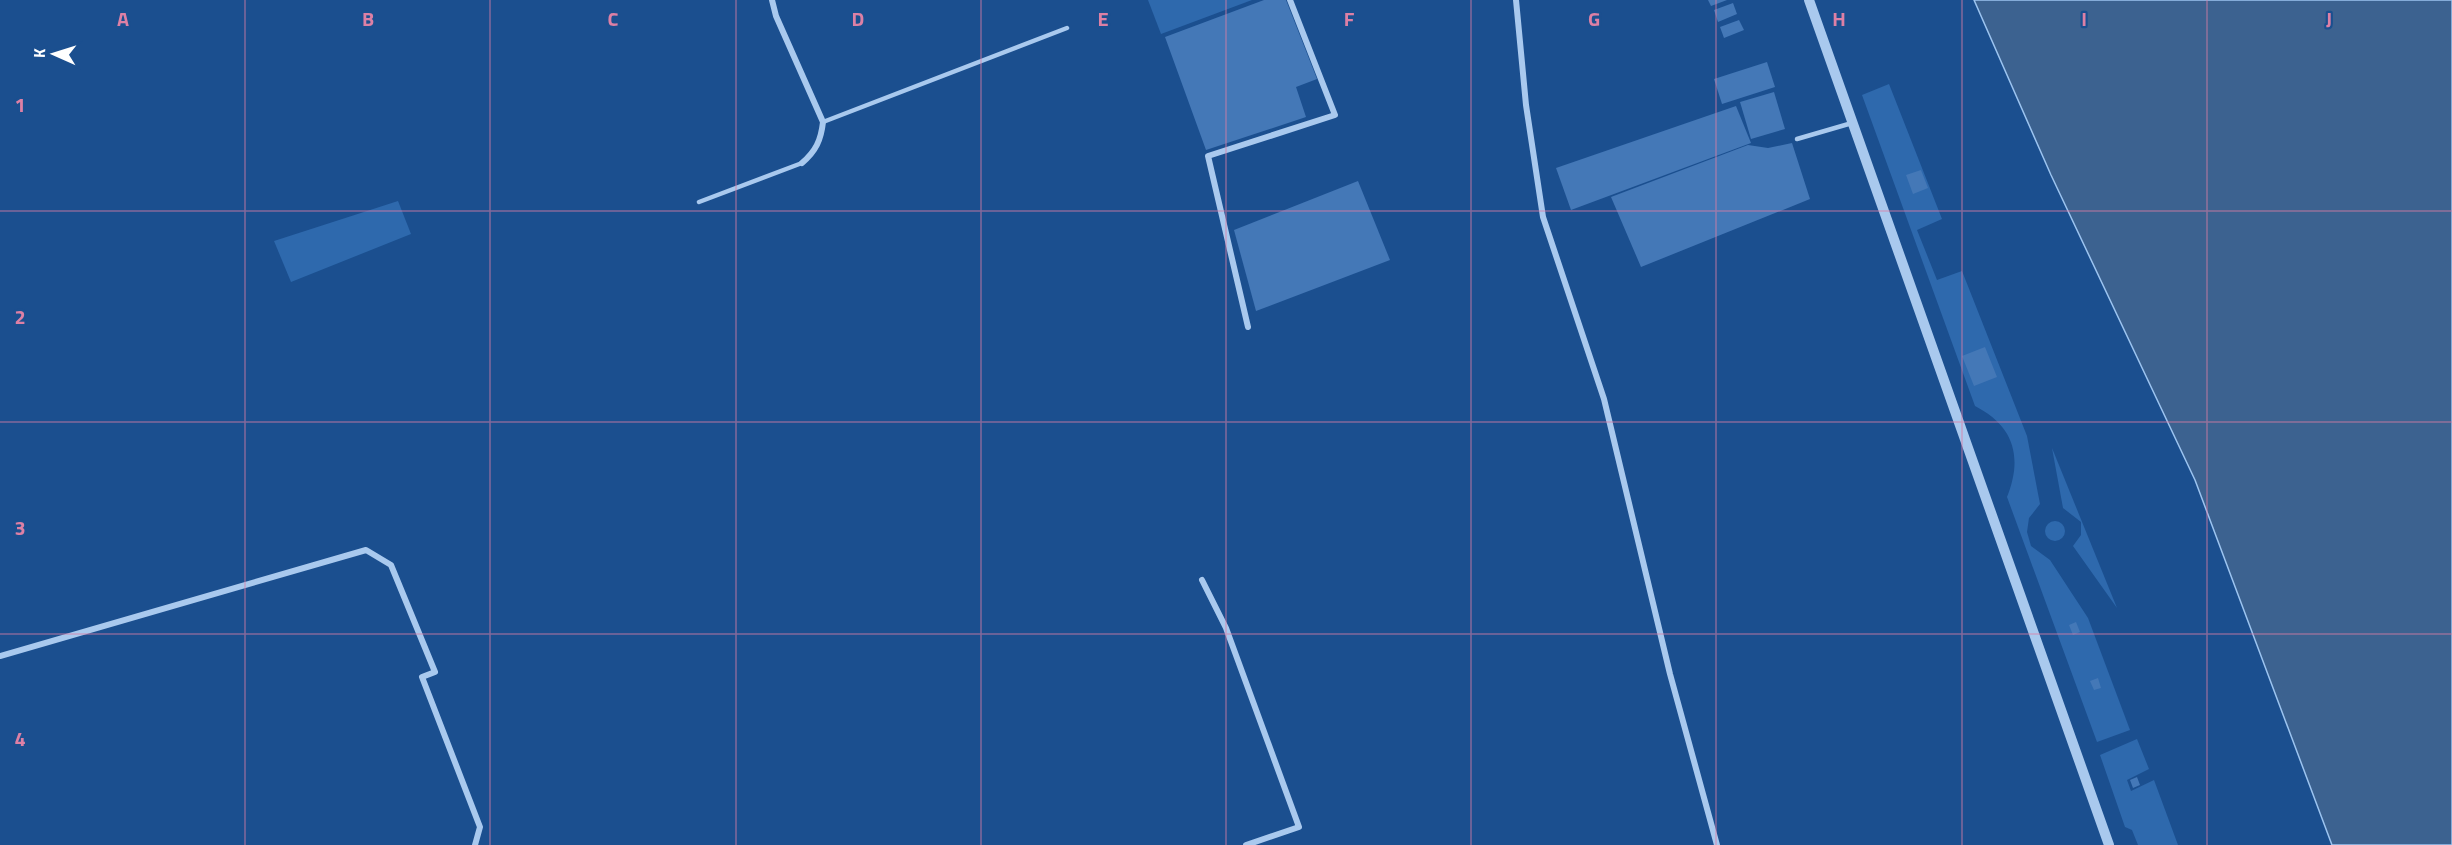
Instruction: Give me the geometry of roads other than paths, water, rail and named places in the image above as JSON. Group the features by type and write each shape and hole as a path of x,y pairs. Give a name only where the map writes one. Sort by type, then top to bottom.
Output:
{"street":[{"path":"772,0 776,16 823,122 821,138 812,154 802,163"},
{"path":"1248,327 1208,156 1335,115 1290,0"},
{"path":"1516,0 1527,105 1543,217 1604,399 1670,674 1716,845"},
{"path":"1809,0 2109,845"},
{"path":"0,656 366,550 391,565 435,672 422,678 480,827 475,845"},
{"path":"1202,580 1226,628 1299,827 1246,845"}],"lane":[{"path":"823,122 1067,28"},
{"path":"1797,139 1852,123"},
{"path":"699,202 802,163"}]}
